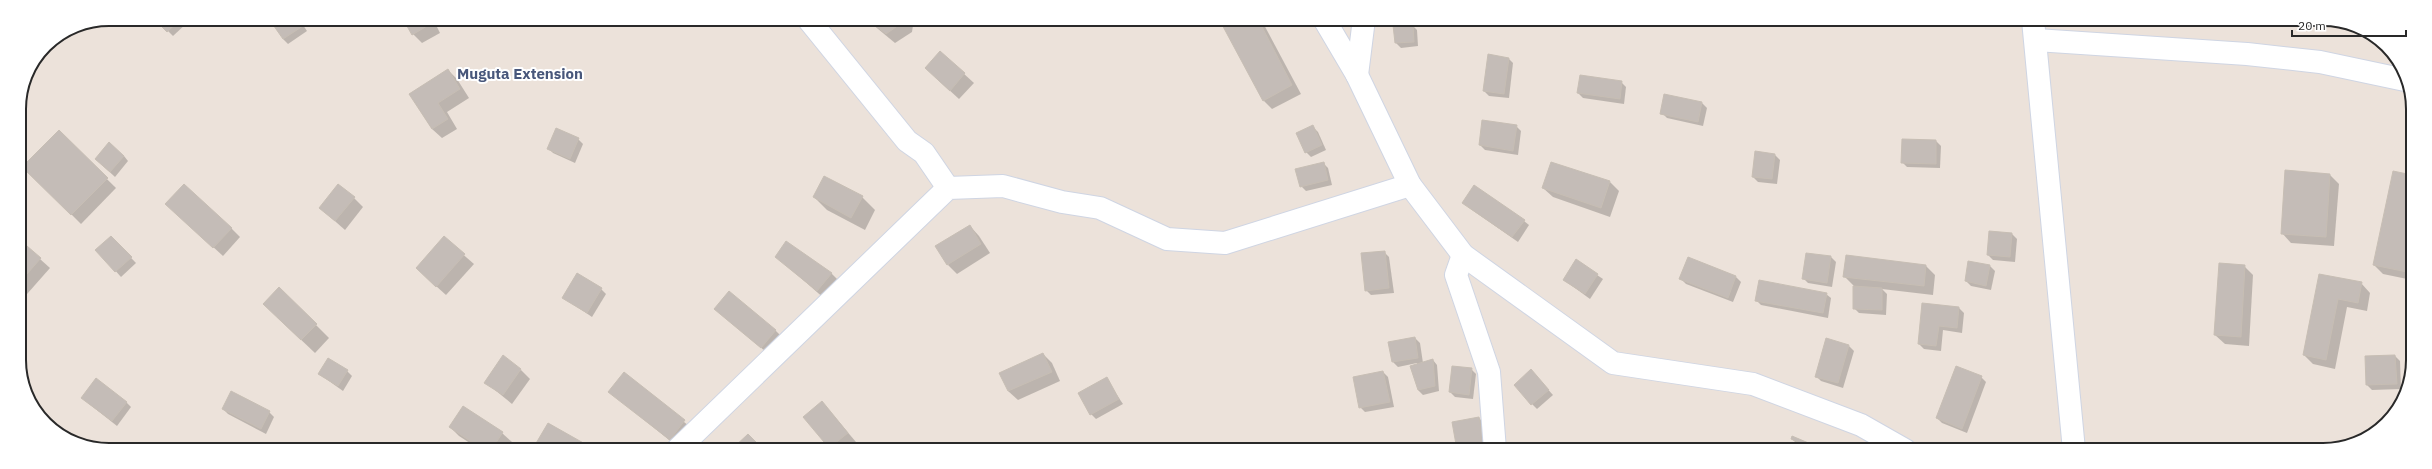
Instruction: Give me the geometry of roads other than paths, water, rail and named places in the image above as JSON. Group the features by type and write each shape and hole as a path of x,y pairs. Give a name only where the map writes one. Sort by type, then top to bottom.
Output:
{"street":[{"path":"814,26 907,141 924,153 948,188"},
{"path":"1328,26 1357,74 1410,185 1463,255 1613,363 1753,384 1861,425 1893,443"},
{"path":"1357,74 1363,26"},
{"path":"2073,443 2034,30 2320,62 2401,79"},
{"path":"684,443 948,188 1003,186 1062,202 1100,208 1166,239 1225,243 1410,185"},
{"path":"1463,255 1456,275 1490,372 1495,443"}],"district":[{"name":"Muguta Extension","path":"520,73"}]}
